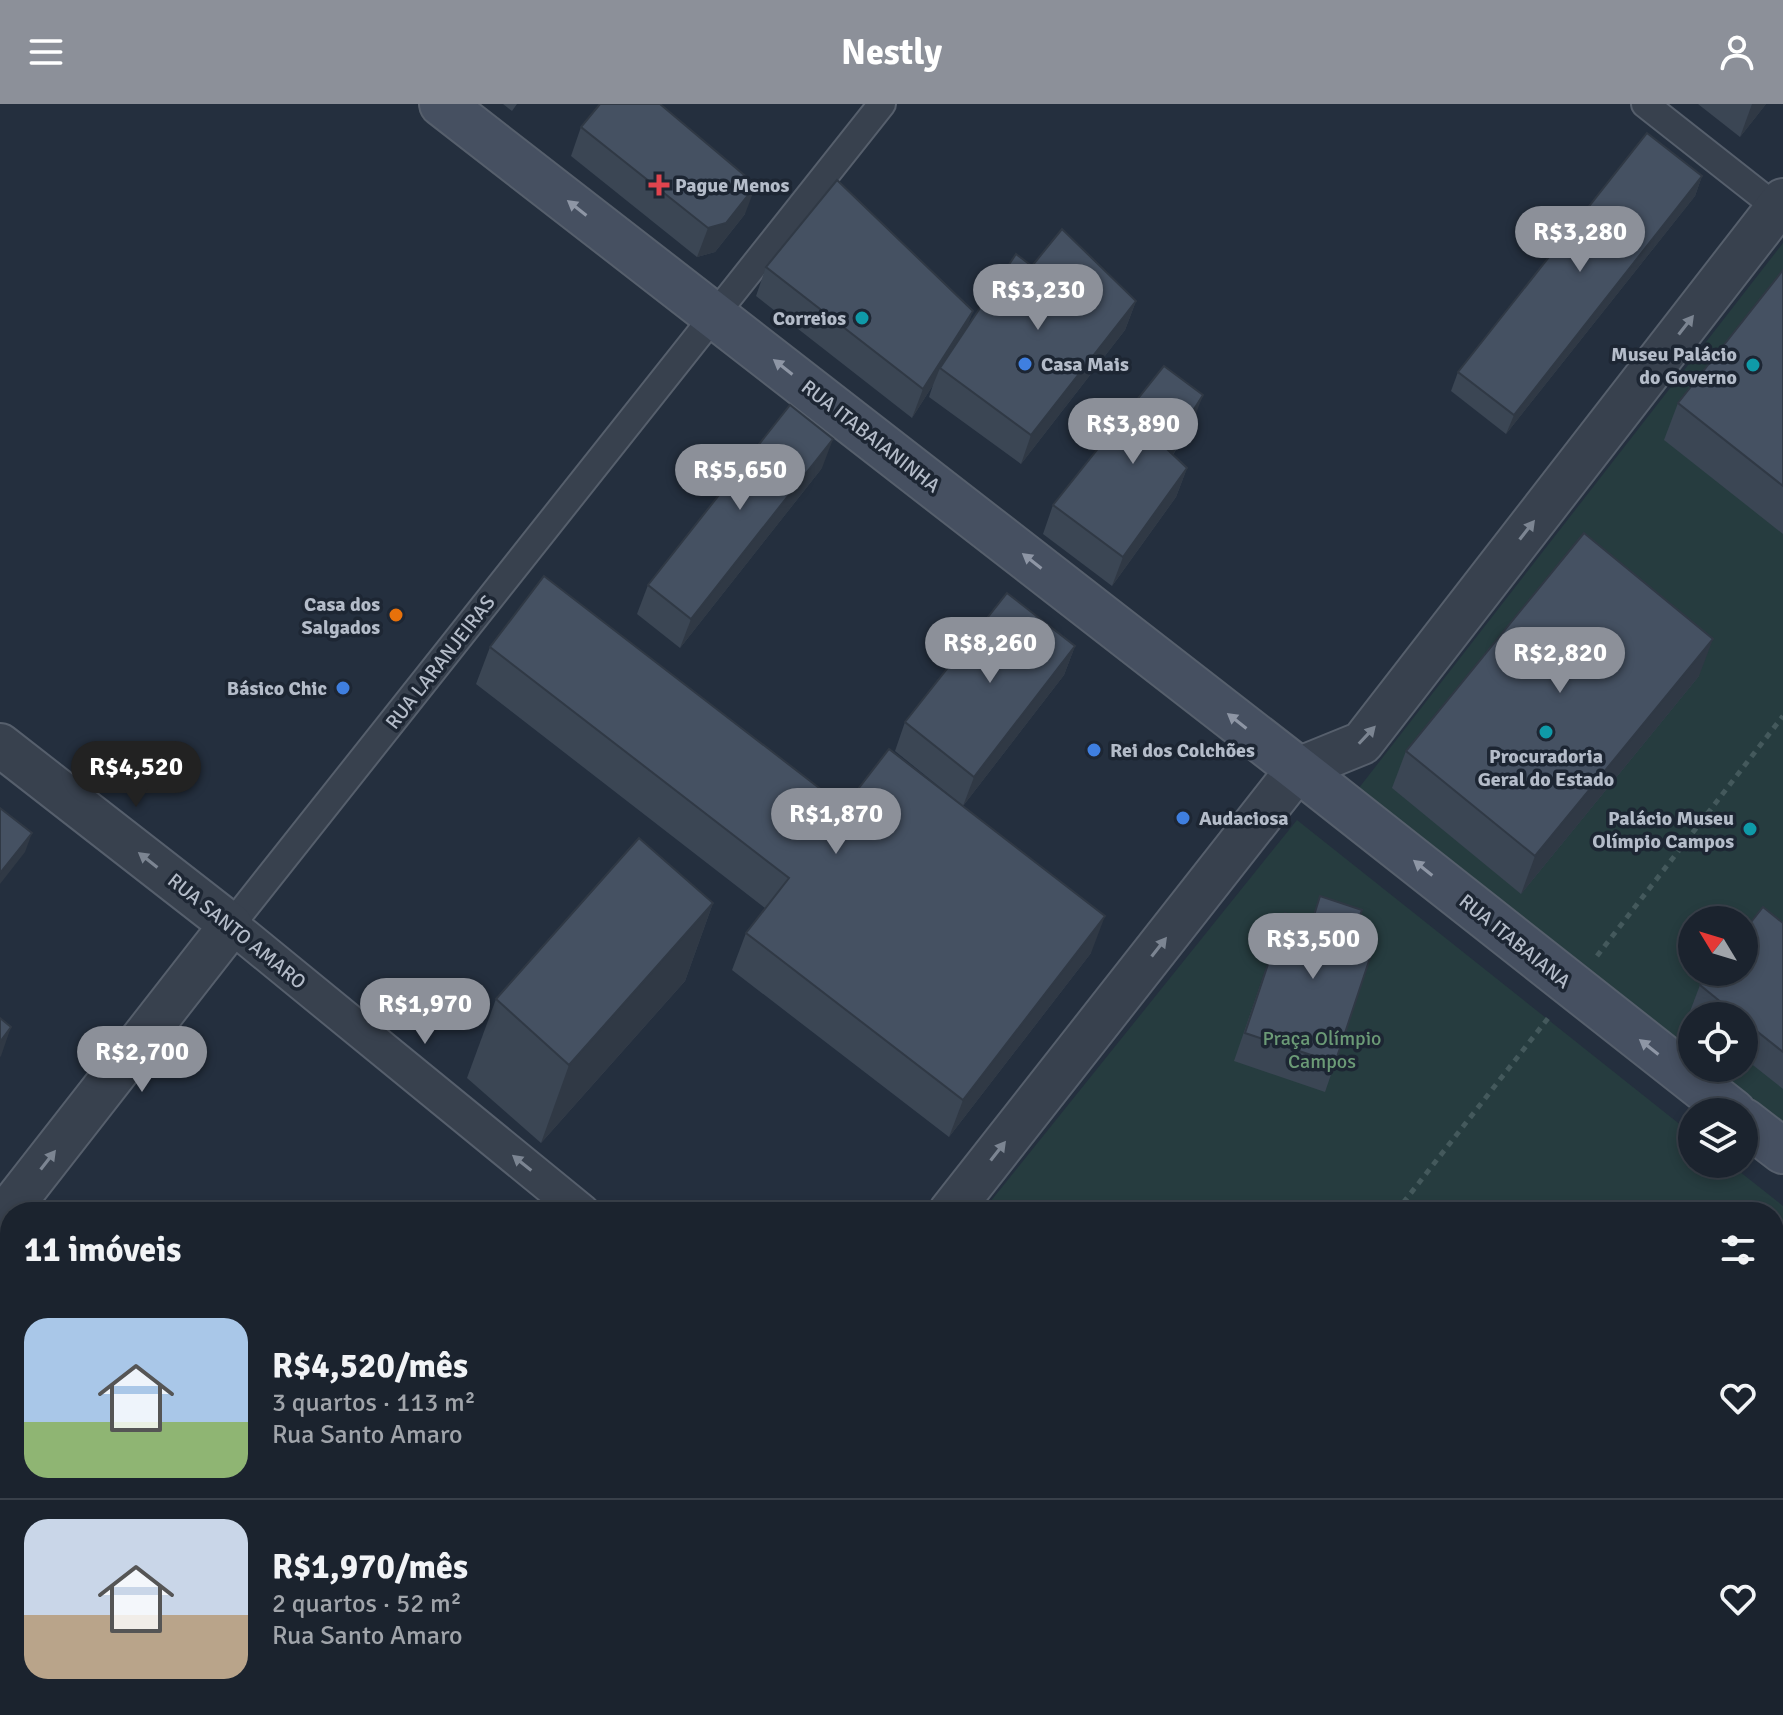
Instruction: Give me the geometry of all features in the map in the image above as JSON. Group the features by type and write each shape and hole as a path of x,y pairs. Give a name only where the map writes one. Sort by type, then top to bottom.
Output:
{"main road":[{"name":"RUA ITABAIANINHA","path":"442,104 1298,769"},
{"name":"RUA ITABAIANA","path":"1298,769 1715,1098"},
{"path":"1758,1132 1783,1151"}],"street":[{"name":"RUA LARANJEIRAS","path":"15,1202 882,104"},
{"path":"958,1202 1298,769 1362,743 1780,204 1645,104"},
{"name":"RUA SANTO AMARO","path":"0,745 231,925 570,1202"}],"path":[{"path":"1404,1202 1783,716"}],"green space":[{"path":"1783,243 1783,1125 1758,1106 1758,1098 1748,1098 1727,1082 1758,1082 1758,1002 1678,1002 1678,1044 1355,793"},
{"name":"Praça Olímpio Campos","path":"1297,820 1678,1123 1678,1178 1748,1178 1778,1202 990,1202"}],"building":[{"path":"600,104 660,104 756,185 726,223 708,228 581,127"},
{"path":"1647,133 1702,176 1514,415 1458,372"},
{"name":"Correios","path":"837,180 973,311 923,389 766,267"},
{"name":"Casa Mais","path":"1062,229 1136,301 1031,435 940,368 1016,254 1032,266"},
{"name":"Museu Palácio do Governo","path":"1783,270 1783,486 1678,403"},
{"path":"1164,366 1203,395 1168,450 1187,468 1123,557 1053,505"},
{"path":"790,405 833,439 691,619 648,585"},
{"name":"Procuradoria Geral do Estado","path":"1584,533 1713,639 1535,856 1406,751"},
{"path":"544,576 844,807 889,749 1105,916 963,1100 746,933 789,878 490,647"},
{"path":"1007,593 1075,646 974,777 905,722"},
{"path":"0,808 32,833 0,873"},
{"path":"639,838 713,903 569,1065 496,999"},
{"path":"1320,896 1362,910 1354,933 1376,940 1335,1063 1245,1033 1285,913 1312,922"},
{"path":"1763,907 1783,923 1783,1052 1758,1032 1758,1002 1721,1002 1701,986 1758,986 1758,913"},
{"path":"0,1018 11,1027 0,1042"}],"place":[{"name":"Pague Menos","path":"659,185"},
{"name":"Correios","path":"862,318"},
{"name":"Casa Mais","path":"1025,364"},
{"name":"Museu Palácio do Governo","path":"1753,365"},
{"name":"Casa dos Salgados","path":"396,615"},
{"name":"Básico Chic","path":"343,688"},
{"name":"Procuradoria Geral do Estado","path":"1546,732"},
{"name":"Rei dos Colchões","path":"1094,750"},
{"name":"Audaciosa","path":"1183,818"},
{"name":"Palácio Museu Olímpio Campos","path":"1750,829"}]}
